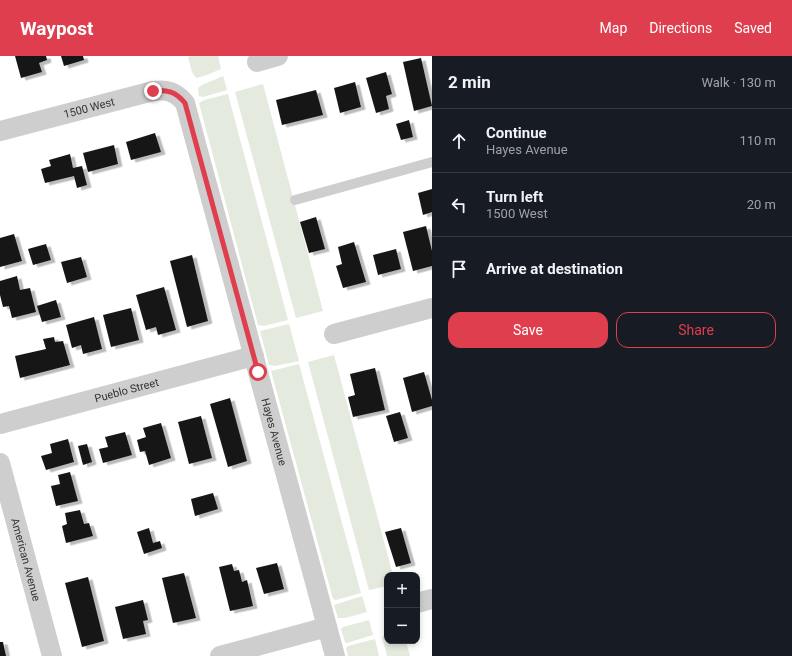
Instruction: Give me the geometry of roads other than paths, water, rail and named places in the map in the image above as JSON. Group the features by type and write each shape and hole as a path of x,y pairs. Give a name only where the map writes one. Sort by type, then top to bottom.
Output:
{"street":[{"path":"256,59 278,56"},
{"name":"1500 West","path":"0,131 153,91 161,90 178,94"},
{"name":"Hayes Avenue","path":"178,94 185,103 335,656"},
{"path":"334,334 432,308"},
{"name":"Pueblo Street","path":"0,424 254,356"},
{"name":"American Avenue","path":"0,463 52,656"},
{"path":"420,603 432,599"},
{"path":"220,656 327,627"}],"lane":[{"path":"295,200 432,162"}]}
